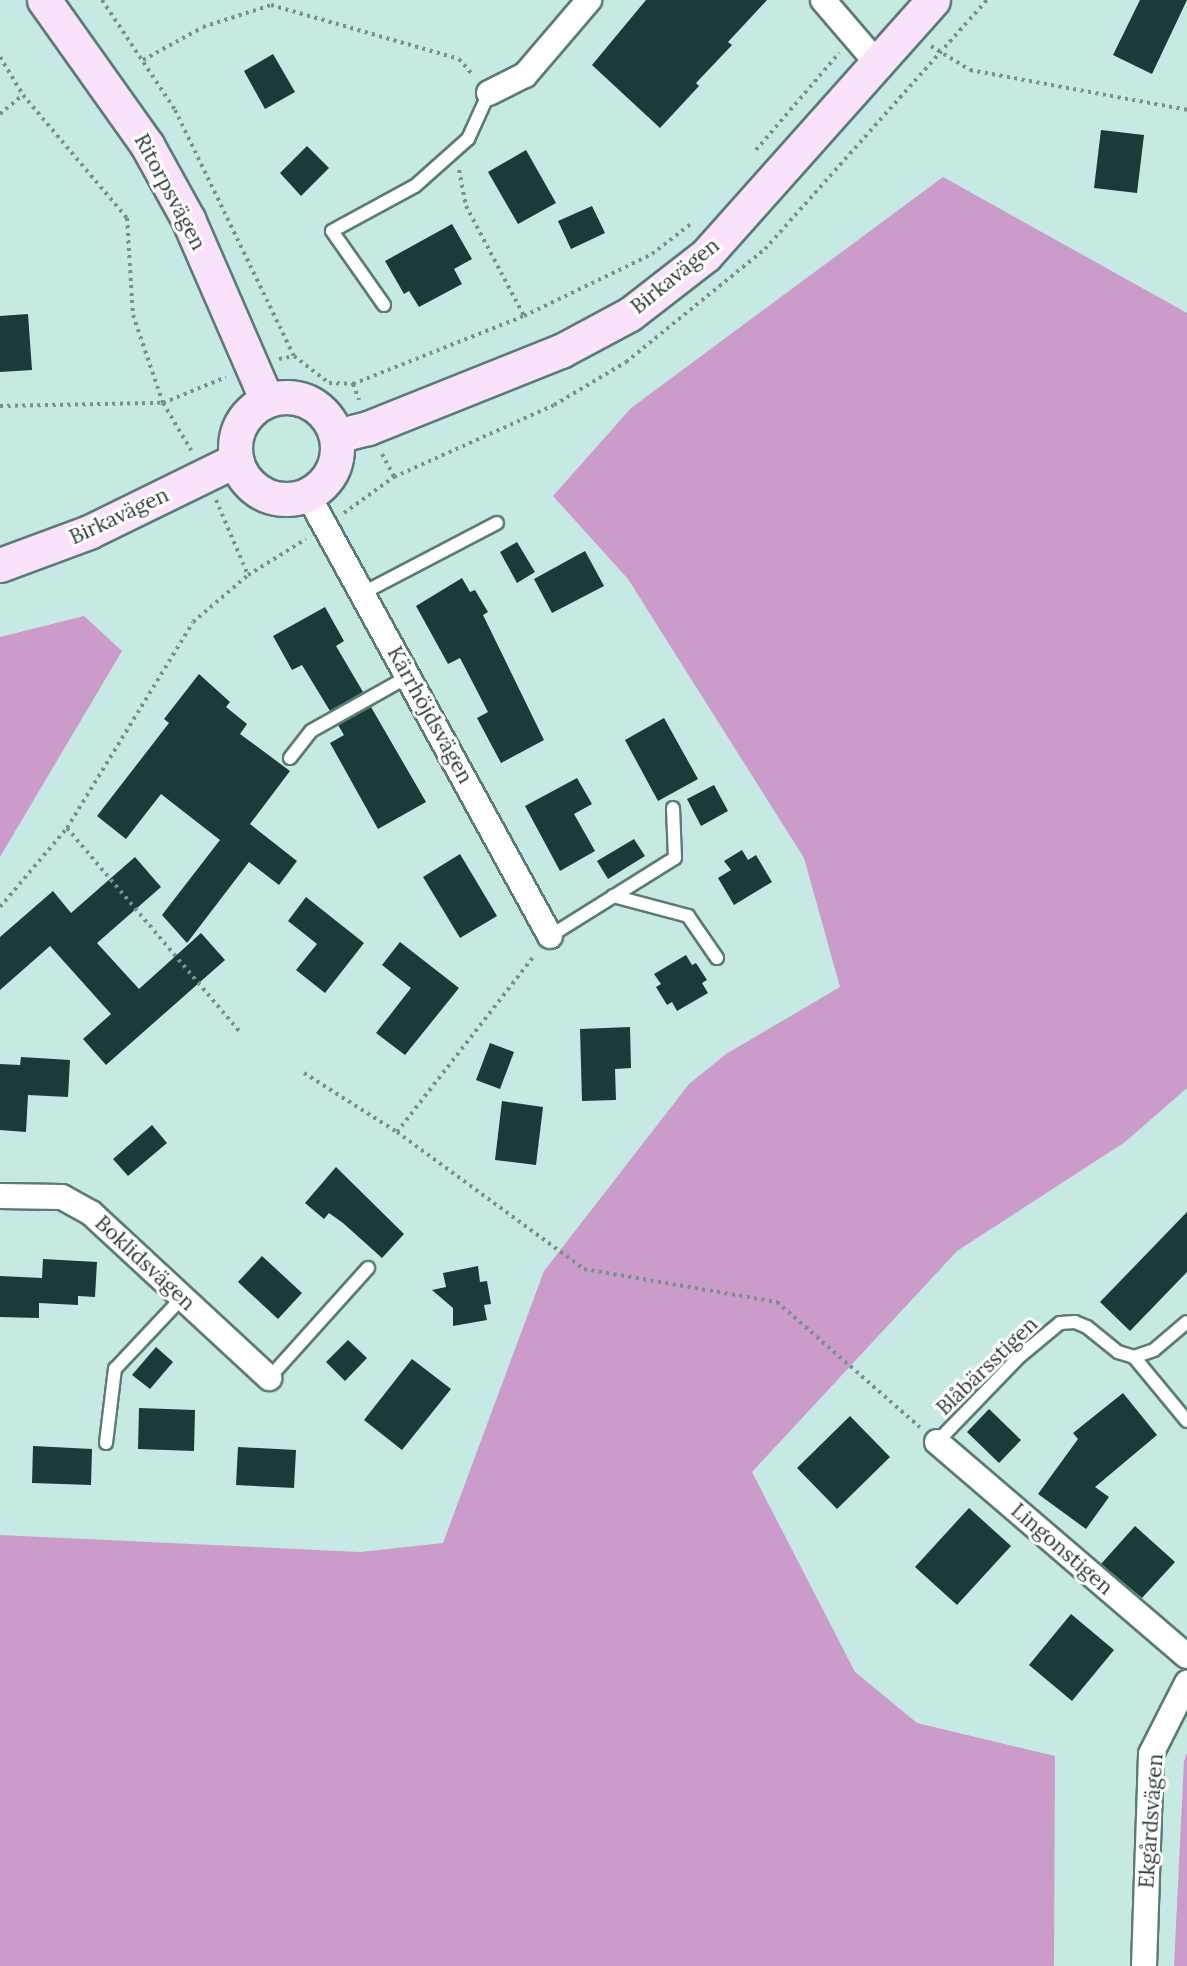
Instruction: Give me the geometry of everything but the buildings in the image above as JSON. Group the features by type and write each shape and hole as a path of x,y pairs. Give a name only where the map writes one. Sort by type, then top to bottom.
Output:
{"street":[{"name":"Ritorpsvägen","path":"44,0 147,145 188,219 267,401"},
{"path":"489,93 525,75 589,0"},
{"path":"823,0 877,63"},
{"name":"Birkavägen","path":"336,436 368,428 561,351 630,314 706,255 933,0"},
{"path":"287,397 309,403 327,417 336,436 334,466 325,482 308,495 288,500 265,494 249,484 236,460 241,425 267,401 287,397"},
{"name":"Birkavägen","path":"0,565 89,532 236,460"},
{"name":"Kärrhöjdsvägen","path":"308,495 550,936"},
{"name":"Boklidsvägen","path":"0,1196 62,1197 91,1213 268,1378"},
{"name":"Lingonstigen","path":"937,1442 1187,1656"},
{"name":"Ekgårdsvägen","path":"1144,1966 1151,1754 1187,1683"}],"lane":[{"path":"384,305 332,231 415,186 468,139 489,93"},
{"path":"363,593 497,523"},
{"path":"290,758 311,730 409,676"},
{"path":"550,936 675,858 673,808"},
{"path":"613,896 688,916 717,957"},
{"path":"268,1378 368,1268"},
{"path":"106,1443 115,1369 182,1298"},
{"name":"Blåbärsstigen","path":"937,1442 1020,1356 1060,1323 1075,1322 1087,1327 1118,1352 1134,1357"},
{"path":"1187,1322 1154,1350 1134,1357 1187,1421"}],"path":[{"path":"102,0 175,110 294,356 328,383 353,384 524,316 652,254 698,218"},
{"path":"937,51 987,0"},
{"path":"143,60 203,27 271,2 459,59 489,93"},
{"path":"910,26 937,51 970,70 1187,110"},
{"path":"750,157 854,35"},
{"path":"0,57 23,95 127,218 133,315 163,403 206,475 248,575"},
{"path":"0,114 23,95"},
{"path":"468,139 459,167 466,206 524,316"},
{"path":"0,406 163,403 252,366 294,356"},
{"path":"0,907 66,828 193,622 248,575 327,526"},
{"path":"66,828 239,1031"},
{"path":"397,1132 550,936"},
{"path":"304,1072 397,1132 584,1269 777,1302 937,1442"}],"shaded area":[{"path":"943,177 1187,313 1187,1088 1125,1142 957,1251 752,1472 855,1672 917,1723 1055,1756 1054,1966 0,1966 0,1535 360,1552 443,1543 544,1271 689,1084 726,1054 840,987 804,858 628,579 553,496 631,408"},
{"path":"84,616 122,651 0,857 0,637"},
{"path":"1187,1753 1187,1966 1174,1966 1184,1761"}]}
